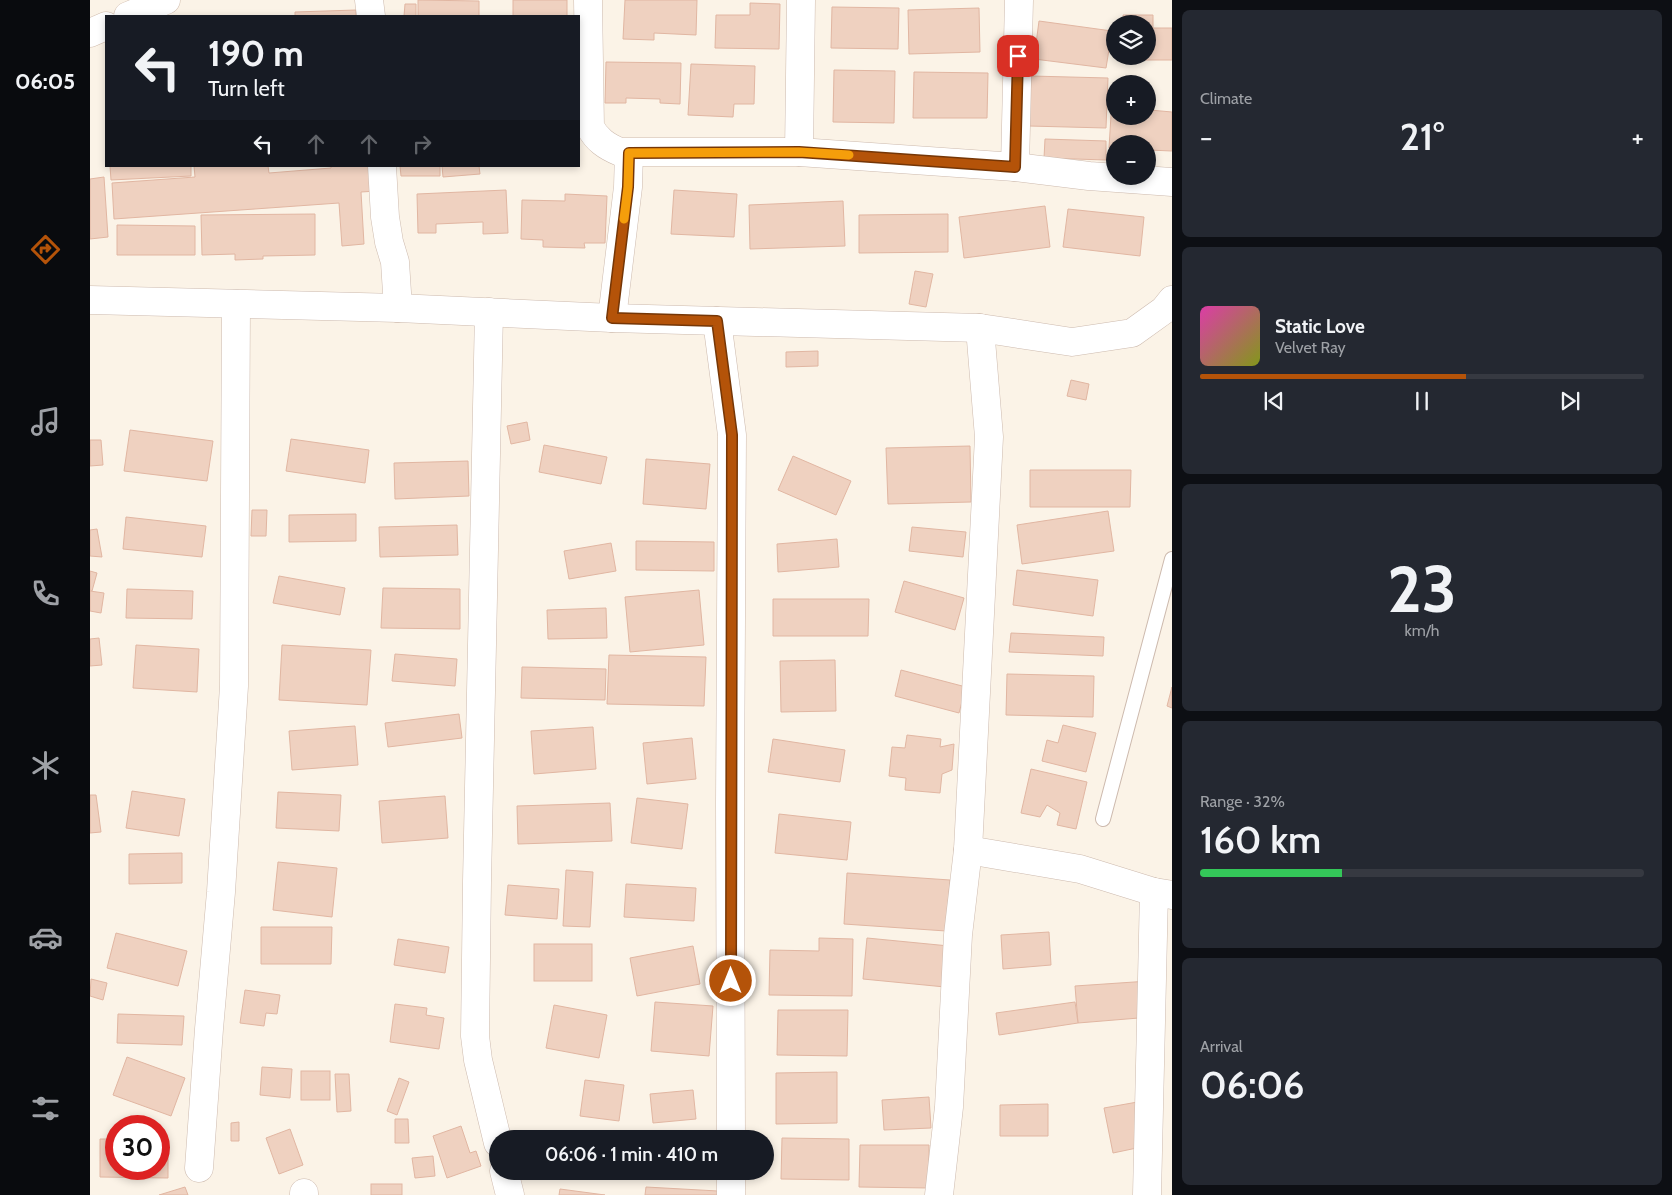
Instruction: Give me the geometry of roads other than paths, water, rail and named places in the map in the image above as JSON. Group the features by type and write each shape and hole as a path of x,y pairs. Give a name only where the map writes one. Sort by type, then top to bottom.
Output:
{"street":[{"path":"130,15 166,0"},
{"path":"369,0 371,15"},
{"path":"588,0 590,127 603,144 620,152 799,152 1015,167 1089,176 1172,182"},
{"path":"799,152 801,0"},
{"path":"1015,167 1019,0"},
{"path":"90,33 105,26"},
{"path":"612,318 628,187 629,153"},
{"path":"382,167 385,217 389,242 395,262 398,308"},
{"path":"90,300 398,308 612,318 980,328 1072,342 1132,333 1169,309"},
{"path":"199,1168 208,1029 221,892 234,686 236,304"},
{"path":"489,312 475,1036 478,1060 495,1130"},
{"path":"717,321 732,435 731,1130"},
{"path":"939,1195 949,1107 958,935 968,850 989,436 980,328"},
{"path":"968,850 1080,869 1163,893 1147,1195"},
{"path":"506,1180 510,1195"},
{"path":"731,1180 731,1195"}],"lane":[{"path":"1103,819 1172,558"}]}
